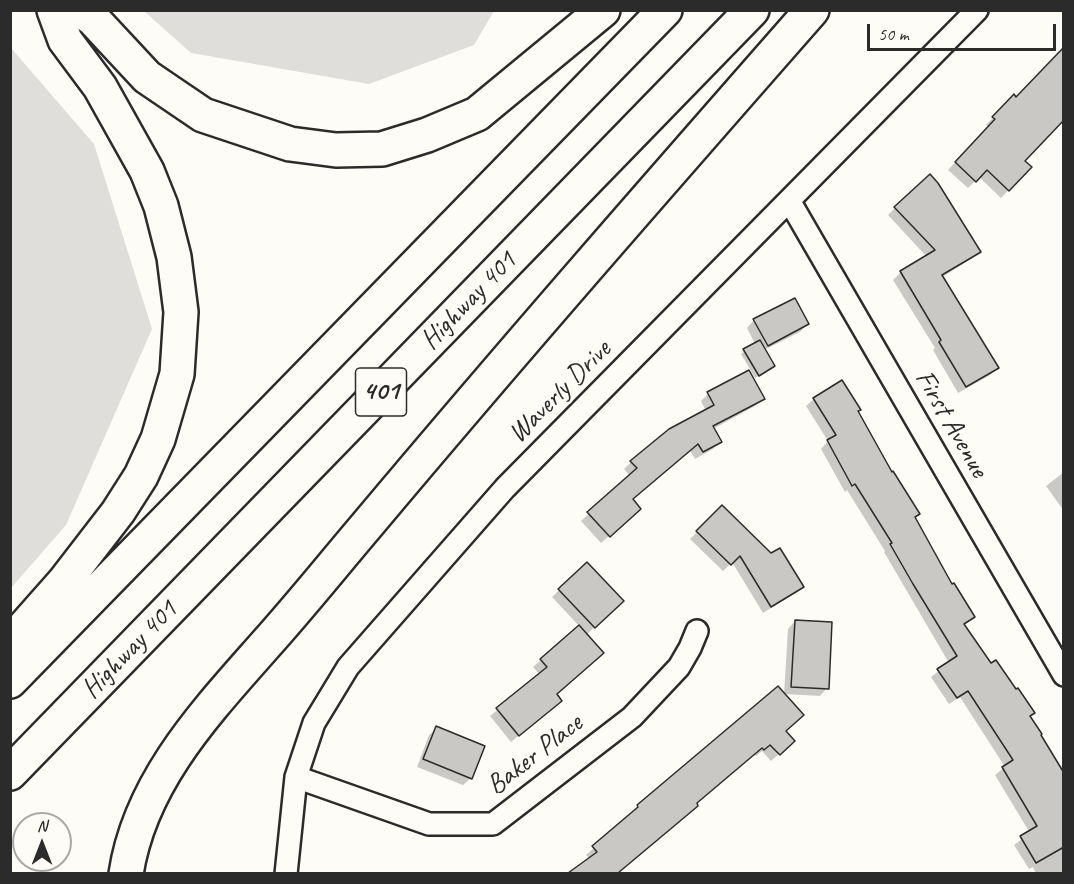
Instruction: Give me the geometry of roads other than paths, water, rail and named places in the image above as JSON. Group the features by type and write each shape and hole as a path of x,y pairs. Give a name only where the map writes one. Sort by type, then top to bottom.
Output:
{"highway":[{"path":"10,643 64,582 118,512 141,476 158,439 177,374 181,312 174,257 161,206 147,171 100,87 65,40 54,10"},
{"path":"81,10 147,76 203,115 290,144 336,150 382,149 427,135 477,114 603,10"},
{"name":"401","path":"10,681 665,10"},
{"name":"Highway 401","path":"10,773 752,10"},
{"path":"126,873 129,853 146,804 171,761 212,704 267,643 511,353 812,10"}],"street":[{"name":"Waverly Drive","path":"286,873 296,777 315,723 348,667 505,488 790,202 977,10"},
{"name":"First Avenue","path":"790,202 1064,675"},
{"name":"Baker Place","path":"296,777 429,824 493,824 632,717 679,667 697,631"}]}
